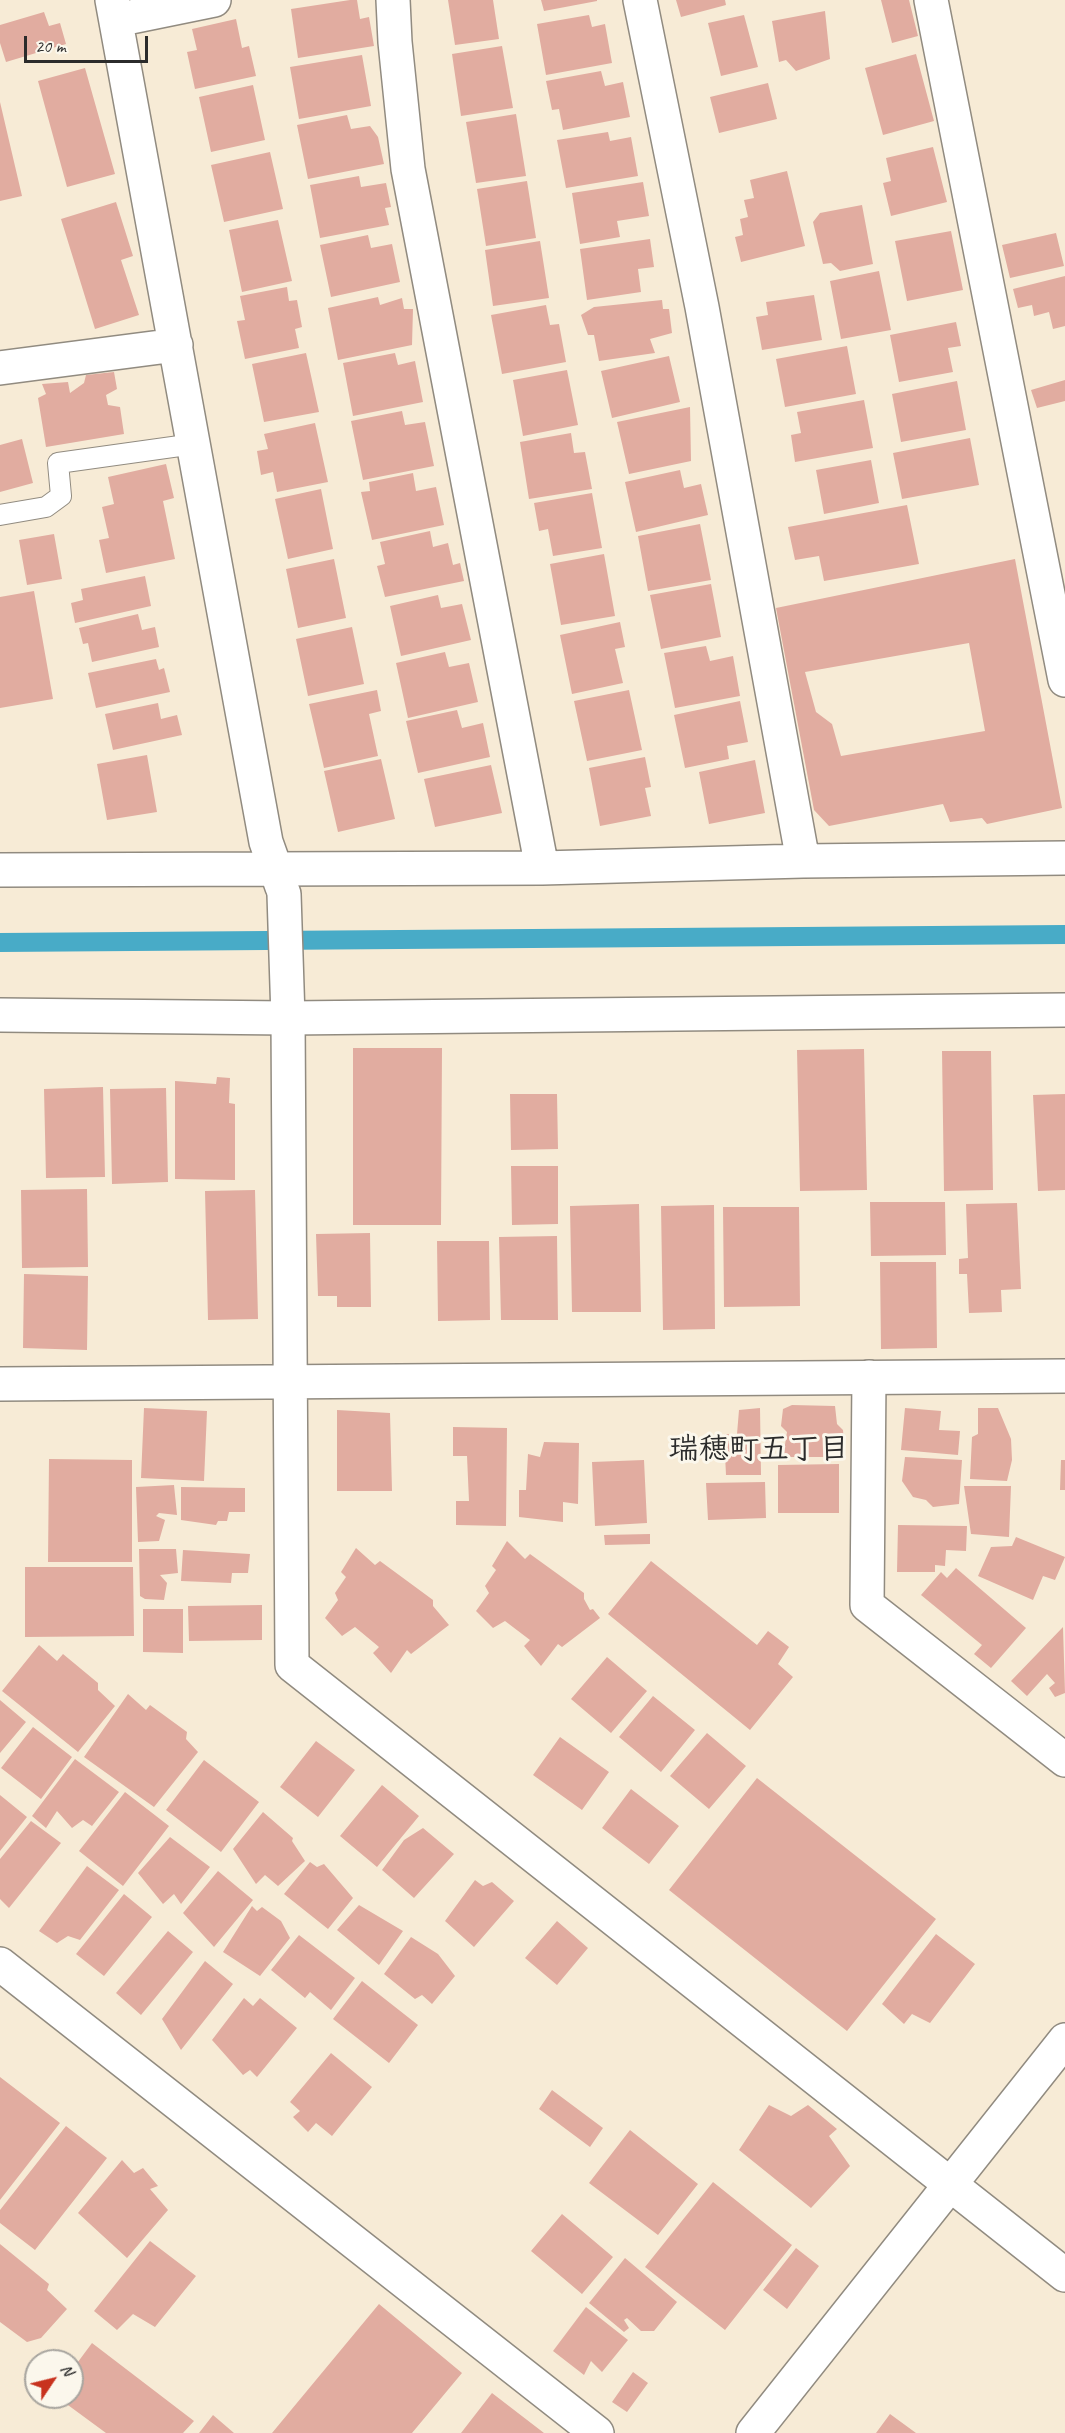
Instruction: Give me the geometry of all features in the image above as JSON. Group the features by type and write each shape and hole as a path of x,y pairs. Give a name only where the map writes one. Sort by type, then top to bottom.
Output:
{"street":[{"path":"214,0 114,10 266,842 280,881 288,1018 292,1665 1065,2275"},
{"path":"393,0 408,169 542,868"},
{"path":"640,0 704,318 803,861"},
{"path":"931,0 1053,561 1065,680"},
{"path":"0,368 176,345"},
{"path":"0,870 280,881 542,868 803,861 1065,858"},
{"path":"0,1015 288,1018 1065,1010"},
{"path":"0,1384 1065,1376"},
{"path":"869,1377 867,1605 1065,1760"},
{"path":"0,1964 597,2433"},
{"path":"753,2433 1065,2040"}],"lane":[{"path":"0,515 46,507 61,496 58,464 194,444"}],"water":[{"path":"1065,925 1065,944 0,952 0,933"}],"building":[{"path":"357,0 360,19 369,17 374,46 298,58 291,9"},
{"path":"448,0 493,0 499,39 455,45"},
{"path":"541,0 597,0 597,1 544,11"},
{"path":"676,0 725,0 726,5 681,17"},
{"path":"881,0 909,0 918,36 892,43"},
{"path":"825,11 830,59 796,71 786,60 779,62 772,21"},
{"path":"44,12 49,26 60,23 66,44 6,62 0,43 0,25"},
{"path":"589,15 592,27 605,24 612,63 546,75 537,24"},
{"path":"744,15 758,67 721,76 708,23"},
{"path":"236,19 242,48 249,46 256,76 195,89 187,52 197,50 192,29"},
{"path":"502,46 513,108 461,116 452,54"},
{"path":"916,54 934,121 883,135 865,68"},
{"path":"362,55 371,106 299,119 290,67"},
{"path":"85,68 115,174 67,187 38,81"},
{"path":"601,71 605,86 623,82 630,117 563,130 559,109 552,110 546,81"},
{"path":"768,83 777,119 719,133 710,97"},
{"path":"253,85 265,140 211,152 199,97"},
{"path":"0,102 22,196 0,201"},
{"path":"516,114 526,176 476,183 466,122"},
{"path":"347,115 351,129 370,126 378,137 384,164 308,179 297,125"},
{"path":"608,132 610,141 631,137 638,176 566,188 557,140"},
{"path":"933,147 947,202 891,216 883,183 891,181 886,158"},
{"path":"270,152 283,209 224,222 211,165"},
{"path":"787,171 805,246 741,262 735,237 743,235 740,219 748,217 744,200 754,198 750,180"},
{"path":"359,176 361,187 386,183 391,207 385,208 389,225 320,238 310,185"},
{"path":"527,181 536,238 486,246 477,189"},
{"path":"643,182 649,216 617,221 620,237 580,244 572,193"},
{"path":"116,202 133,256 121,260 139,315 95,329 61,219"},
{"path":"862,205 873,264 840,271 831,263 823,264 813,222 820,213"},
{"path":"278,220 292,281 242,292 229,230"},
{"path":"951,231 963,290 907,301 895,241"},
{"path":"1056,233 1064,266 1010,278 1002,245"},
{"path":"368,235 371,248 392,244 400,282 331,297 320,245"},
{"path":"650,239 654,267 638,269 641,292 587,300 580,249"},
{"path":"540,241 549,298 493,306 485,250"},
{"path":"879,271 891,330 841,339 830,281"},
{"path":"1065,276 1065,326 1053,329 1049,312 1034,316 1032,305 1018,308 1013,289"},
{"path":"287,287 289,301 297,300 302,327 295,329 299,348 245,359 237,321 245,320 240,296"},
{"path":"814,295 822,340 762,350 756,317 768,315 766,302"},
{"path":"378,297 380,305 402,298 404,309 413,309 412,345 338,360 328,308"},
{"path":"662,300 663,309 669,309 672,333 650,339 655,353 599,361 594,335 588,335 581,315 594,307"},
{"path":"546,305 550,325 559,324 566,362 502,374 491,315"},
{"path":"956,322 961,346 948,348 953,372 899,382 890,335"},
{"path":"847,346 856,394 785,407 776,359"},
{"path":"306,353 319,412 264,422 252,364"},
{"path":"395,353 398,365 415,361 423,402 353,416 343,363"},
{"path":"669,356 680,402 612,418 601,371"},
{"path":"567,370 578,425 523,436 513,380"},
{"path":"114,372 117,389 106,395 108,405 120,407 124,434 46,447 38,398 46,394 42,384 68,382 70,393 84,383 86,375"},
{"path":"1065,380 1065,401 1037,408 1031,390"},
{"path":"957,381 966,430 901,442 892,394"},
{"path":"864,400 873,448 795,462 791,435 801,433 797,412"},
{"path":"690,407 691,461 629,474 617,422"},
{"path":"402,411 405,425 425,422 434,466 363,480 351,421"},
{"path":"315,423 328,482 277,492 273,472 261,475 257,451 268,449 264,434"},
{"path":"571,433 574,453 585,452 592,489 529,499 520,442"},
{"path":"970,438 979,485 902,499 893,453"},
{"path":"22,439 33,483 0,492 0,445"},
{"path":"871,460 879,503 824,514 816,470"},
{"path":"166,464 174,498 163,501 175,559 106,573 99,540 109,538 102,507 114,504 108,477"},
{"path":"680,470 684,488 701,484 708,515 636,532 625,482"},
{"path":"413,473 416,491 436,487 444,525 372,540 361,492 370,491 369,482"},
{"path":"321,489 333,549 288,559 275,499"},
{"path":"592,493 602,548 553,556 548,529 539,531 534,503"},
{"path":"907,505 919,564 824,581 819,556 795,560 788,527"},
{"path":"700,524 711,580 648,591 638,536"},
{"path":"430,531 433,547 448,543 453,565 460,563 464,581 385,597 377,566 385,564 380,542"},
{"path":"54,534 62,579 27,585 19,540"},
{"path":"604,554 615,616 561,625 550,564"},
{"path":"334,559 346,618 298,628 286,569"},
{"path":"1015,559 1062,808 987,824 982,818 950,822 943,804 829,826 814,810 776,608","holes":["969,643 985,731 841,756 832,724 816,712 805,672"]},
{"path":"145,576 151,606 75,623 71,603 83,600 81,589"},
{"path":"711,584 721,637 661,649 650,595"},
{"path":"34,591 53,699 0,708 0,597"},
{"path":"438,595 441,608 462,604 471,640 401,656 390,606"},
{"path":"138,614 142,630 155,627 159,647 92,662 88,643 83,644 79,628"},
{"path":"620,622 625,647 615,649 623,683 572,694 560,635"},
{"path":"352,627 364,684 308,696 296,639"},
{"path":"706,646 710,661 733,656 740,696 675,708 664,653"},
{"path":"445,652 449,667 469,663 478,702 408,718 396,663"},
{"path":"156,659 159,670 164,668 170,692 96,708 88,673"},
{"path":"377,690 381,711 369,714 378,756 324,768 309,704"},
{"path":"629,690 642,750 587,761 574,701"},
{"path":"740,701 748,742 727,746 729,759 685,768 674,715"},
{"path":"158,703 161,719 177,715 182,735 113,750 105,714"},
{"path":"457,710 462,728 483,723 490,757 418,773 406,721"},
{"path":"147,755 157,812 107,820 97,764"},
{"path":"645,757 651,787 645,788 651,816 600,826 589,768"},
{"path":"381,759 395,819 338,832 324,771"},
{"path":"755,760 765,813 709,824 699,772"},
{"path":"491,765 502,813 435,827 424,779"},
{"path":"353,1048 442,1048 441,1225 353,1225"},
{"path":"864,1049 867,1190 800,1191 797,1050"},
{"path":"942,1051 991,1051 993,1190 944,1191"},
{"path":"217,1077 230,1078 229,1103 235,1104 235,1180 175,1179 175,1081 216,1084"},
{"path":"103,1087 105,1177 46,1178 44,1089"},
{"path":"166,1088 168,1182 112,1184 110,1089"},
{"path":"510,1094 557,1094 558,1149 511,1150"},
{"path":"1065,1094 1065,1190 1038,1191 1033,1095"},
{"path":"511,1166 558,1166 558,1224 512,1225"},
{"path":"87,1189 88,1267 22,1268 21,1190"},
{"path":"255,1190 258,1319 208,1320 205,1191"},
{"path":"870,1202 945,1202 946,1255 871,1256"},
{"path":"1017,1203 1021,1289 1001,1290 1002,1312 969,1313 967,1274 959,1274 959,1259 968,1258 966,1204"},
{"path":"639,1204 641,1312 572,1312 570,1206"},
{"path":"714,1205 715,1329 663,1330 661,1206"},
{"path":"723,1207 799,1207 800,1306 724,1307"},
{"path":"370,1233 371,1307 337,1307 337,1296 318,1296 316,1234"},
{"path":"557,1236 558,1320 501,1320 499,1237"},
{"path":"437,1241 489,1241 490,1320 438,1321"},
{"path":"880,1262 936,1262 937,1348 881,1349"},
{"path":"24,1274 88,1276 87,1350 23,1348"},
{"path":"792,1405 835,1406 837,1424 843,1430 845,1457 783,1457 787,1432 781,1426 783,1409"},
{"path":"144,1408 207,1411 204,1481 141,1478"},
{"path":"760,1408 761,1475 726,1475 724,1434 737,1434 739,1410"},
{"path":"905,1408 941,1411 939,1430 960,1431 958,1455 901,1450"},
{"path":"978,1408 998,1408 1011,1439 1012,1460 1007,1481 970,1479 972,1437 978,1434"},
{"path":"337,1410 390,1413 392,1491 337,1491"},
{"path":"453,1427 507,1428 506,1526 456,1525 456,1501 469,1501 467,1456 453,1456"},
{"path":"544,1442 579,1443 578,1504 563,1502 563,1522 519,1517 519,1490 526,1490 528,1454 540,1457"},
{"path":"905,1457 962,1460 959,1504 933,1507 926,1500 913,1497 902,1481"},
{"path":"49,1459 132,1460 132,1562 48,1562"},
{"path":"644,1460 647,1523 595,1526 592,1462"},
{"path":"1061,1460 1065,1460 1065,1490 1060,1490"},
{"path":"839,1464 839,1513 778,1513 778,1465"},
{"path":"765,1482 766,1518 708,1520 706,1483"},
{"path":"174,1485 177,1515 159,1513 156,1516 165,1520 159,1541 138,1542 136,1487"},
{"path":"964,1486 1011,1486 1009,1537 971,1534"},
{"path":"181,1487 245,1488 245,1512 229,1512 227,1521 218,1521 216,1525 181,1520"},
{"path":"898,1525 967,1526 966,1551 946,1550 945,1566 935,1565 935,1572 897,1572"},
{"path":"650,1534 650,1544 605,1545 604,1535"},
{"path":"1016,1537 1065,1557 1055,1580 1043,1576 1033,1600 978,1576 991,1547 1012,1546"},
{"path":"507,1541 525,1559 530,1554 584,1593 584,1599 590,1610 593,1609 600,1618 562,1647 558,1644 541,1666 524,1646 530,1640 505,1621 493,1628 476,1611 489,1593 485,1586 496,1570 492,1566"},
{"path":"356,1548 375,1565 380,1561 433,1600 433,1606 449,1625 411,1654 407,1650 391,1673 373,1653 379,1647 355,1627 342,1636 325,1618 338,1600 335,1593 346,1577 341,1572"},
{"path":"139,1549 176,1549 178,1573 160,1575 167,1583 164,1600 145,1599 140,1596"},
{"path":"183,1550 250,1554 248,1573 232,1573 231,1583 181,1581"},
{"path":"651,1561 757,1645 768,1631 789,1647 778,1664 793,1677 750,1730 608,1614"},
{"path":"25,1567 133,1567 134,1636 25,1637"},
{"path":"956,1568 1026,1628 991,1668 974,1654 982,1645 921,1595 941,1572 947,1578"},
{"path":"262,1605 262,1640 189,1641 188,1606"},
{"path":"143,1609 183,1609 183,1653 143,1652"},
{"path":"1063,1627 1065,1693 1055,1697 1049,1688 1055,1683 1047,1674 1027,1696 1011,1681"},
{"path":"39,1645 57,1661 63,1654 98,1683 98,1690 115,1706 78,1752 2,1691"},
{"path":"607,1657 647,1691 611,1733 571,1699"},
{"path":"128,1694 146,1710 150,1705 187,1732 186,1739 198,1752 154,1807 84,1757"},
{"path":"653,1696 695,1730 661,1772 619,1737"},
{"path":"0,1700 26,1722 0,1753"},
{"path":"33,1727 72,1757 41,1799 1,1768"},
{"path":"707,1733 746,1766 709,1809 670,1776"},
{"path":"560,1737 609,1772 582,1810 533,1775"},
{"path":"316,1741 355,1770 318,1817 280,1787"},
{"path":"75,1759 119,1792 92,1826 83,1820 72,1828 57,1811 46,1828 32,1816"},
{"path":"204,1760 259,1802 221,1852 166,1810"},
{"path":"757,1778 936,1919 847,2031 669,1890"},
{"path":"382,1785 419,1816 377,1867 340,1836"},
{"path":"631,1789 679,1826 649,1864 602,1828"},
{"path":"125,1792 169,1826 123,1886 79,1851"},
{"path":"0,1795 27,1817 0,1851"},
{"path":"263,1812 293,1838 292,1841 305,1861 278,1886 265,1875 256,1884 233,1849"},
{"path":"31,1821 61,1843 9,1908 0,1899 0,1859"},
{"path":"423,1828 454,1854 414,1898 382,1870 404,1840"},
{"path":"170,1837 210,1867 181,1904 174,1894 163,1904 138,1873"},
{"path":"310,1862 317,1867 324,1864 353,1898 328,1929 284,1894"},
{"path":"87,1866 119,1890 80,1940 68,1936 57,1943 39,1931"},
{"path":"218,1871 253,1900 214,1947 183,1913"},
{"path":"475,1880 483,1886 492,1882 514,1901 474,1947 445,1921"},
{"path":"124,1894 152,1917 104,1976 76,1954"},
{"path":"359,1905 403,1931 379,1965 337,1930"},
{"path":"252,1906 257,1911 262,1907 281,1921 290,1938 260,1976 223,1952"},
{"path":"557,1921 588,1948 557,1985 525,1958"},
{"path":"168,1931 193,1952 141,2015 116,1993"},
{"path":"936,1934 975,1964 930,2023 912,2014 904,2024 882,2004"},
{"path":"299,1935 355,1978 331,2010 310,1992 305,1998 271,1970"},
{"path":"411,1937 438,1954 455,1976 432,2004 422,1995 415,1999 384,1974"},
{"path":"205,1961 233,1984 181,2050 162,2019"},
{"path":"362,1981 418,2025 389,2063 333,2019"},
{"path":"244,1998 253,2006 260,1998 297,2028 257,2077 250,2070 243,2075 212,2040"},
{"path":"331,2053 372,2087 332,2136 316,2123 308,2132 293,2117 300,2111 290,2102"},
{"path":"0,2077 60,2123 0,2200"},
{"path":"552,2090 603,2128 590,2147 539,2109"},
{"path":"769,2105 791,2116 808,2105 837,2129 829,2136 850,2166 811,2208 739,2150"},
{"path":"66,2126 107,2158 35,2250 0,2223 0,2210"},
{"path":"630,2130 698,2184 658,2235 589,2183"},
{"path":"122,2160 134,2173 143,2168 158,2186 150,2189 168,2210 127,2258 78,2213"},
{"path":"713,2182 792,2245 725,2330 645,2267"},
{"path":"562,2214 613,2257 582,2294 531,2251"},
{"path":"150,2241 196,2276 155,2327 133,2314 117,2330 94,2311"},
{"path":"0,2244 49,2284 47,2290 67,2309 41,2338 27,2342 0,2322"},
{"path":"796,2248 819,2266 787,2309 763,2290"},
{"path":"625,2258 677,2302 654,2331 641,2331 627,2318 624,2320 629,2328 624,2332 589,2303"},
{"path":"379,2304 462,2373 412,2433 272,2433"},
{"path":"586,2307 628,2340 602,2372 591,2361 584,2375 553,2351"},
{"path":"92,2343 194,2421 183,2433 106,2433 73,2409 84,2409 84,2354"},
{"path":"633,2372 648,2383 627,2412 612,2402"},
{"path":"492,2393 544,2433 461,2433"},
{"path":"890,2414 916,2433 876,2433"},
{"path":"213,2415 234,2433 199,2433"}],"district":[{"name":"瑞穂町五丁目","path":"759,1450"}]}
